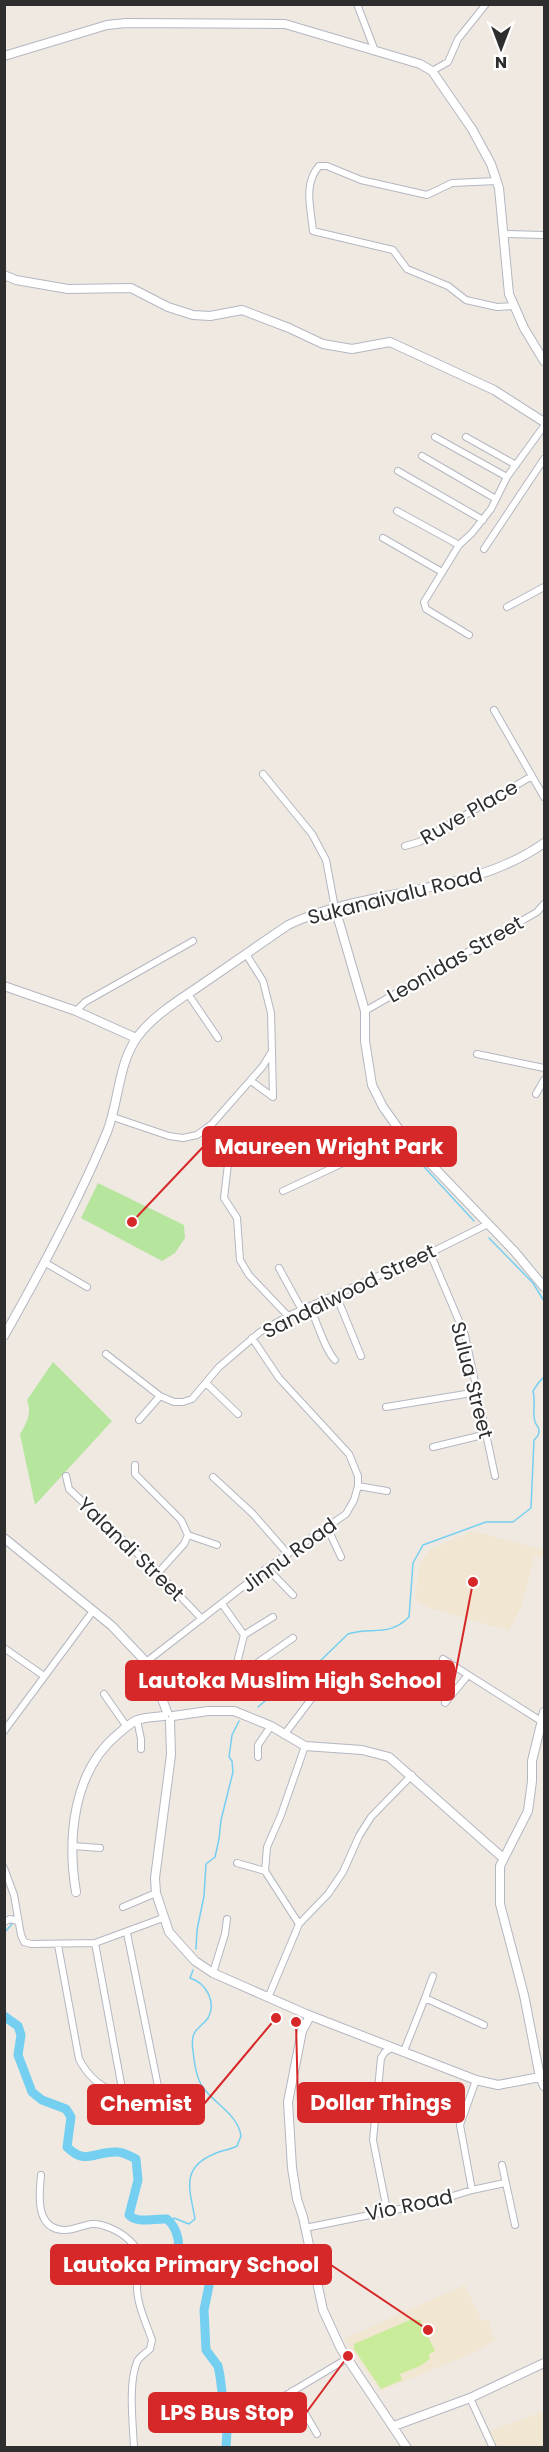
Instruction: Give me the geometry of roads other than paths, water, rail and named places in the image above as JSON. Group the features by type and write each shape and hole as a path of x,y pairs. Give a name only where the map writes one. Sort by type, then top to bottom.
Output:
{"main road":[{"path":"4,56 107,25 126,23 285,24 420,64 432,71 472,129 491,164 497,181 507,281 513,306 544,362"},
{"path":"4,275 16,280 68,289 131,288 168,307 193,315 210,316 242,310 289,327 323,344 352,349 390,342 494,390 544,424"},
{"name":"Sukanaivalu Road","path":"4,1336 90,1173 113,1117 123,1070 136,1038 162,1013 288,925 335,908 468,879 544,846"},
{"path":"335,908 365,1011 367,1052 372,1085 383,1107 403,1135 514,1252 544,1287"},
{"path":"4,986 76,1011 136,1038"},
{"path":"4,1538 111,1626 146,1662 153,1675 168,1716 171,1755 156,1875 156,1893 169,1932 195,1961 213,1973 310,2016 476,2080 498,2085 540,2077"},
{"path":"75,1892 71,1865 76,1812 88,1771 110,1740 137,1720 208,1711 234,1711 271,1726 305,1746 379,1753 397,1762 503,1858"},
{"path":"543,1716 532,1761 528,1811 503,1858 499,1874 500,1904 524,1995 540,2077 544,2086"},
{"path":"310,2016 302,2031 288,2102 292,2168 304,2228 323,2310 341,2349 407,2448"},
{"path":"394,2426 470,2398 544,2363"}],"street":[{"path":"357,4 375,51"},
{"path":"432,71 448,62 458,39 486,4"},
{"path":"497,181 452,183 427,195 361,180 327,166 319,166 312,174 309,188 313,231 393,250 407,269 445,284 466,300 497,307 513,306"},
{"path":"503,234 544,235"},
{"path":"469,635 424,606 424,602 459,545 483,520 507,477 544,424"},
{"path":"435,437 507,477"},
{"path":"466,437 516,465"},
{"path":"422,456 496,499"},
{"path":"484,549 544,459"},
{"path":"398,471 483,520"},
{"path":"397,511 459,545"},
{"path":"383,538 442,572"},
{"path":"507,607 544,587"},
{"path":"494,710 544,796"},
{"path":"264,774 317,843 326,860 335,908"},
{"name":"Ruve Place","path":"405,846 419,842 532,776"},
{"name":"Leonidas Street","path":"365,1011 537,912 544,904"},
{"path":"76,1011 85,1002 193,940"},
{"path":"246,954 263,981 268,997 271,1013 273,1097 250,1081"},
{"path":"188,994 218,1038"},
{"path":"113,1117 169,1136 183,1138 197,1135 212,1124 250,1081 272,1051"},
{"path":"477,1054 544,1068"},
{"path":"536,1094 544,1080"},
{"path":"283,1191 403,1135"},
{"path":"228,1164 224,1198 237,1218 240,1260 249,1275 288,1316"},
{"name":"Sandalwood Street","path":"106,1354 160,1396 174,1402 192,1399 219,1367 252,1338 288,1316 430,1253 486,1225"},
{"name":"Sulua Street","path":"430,1253 465,1335 495,1476"},
{"path":"44,1262 87,1287"},
{"path":"279,1268 302,1310"},
{"path":"336,1294 361,1356"},
{"path":"310,1307 322,1333 327,1351 334,1360"},
{"path":"252,1338 279,1378 349,1454 358,1476 358,1486 387,1491"},
{"path":"206,1383 238,1414"},
{"path":"386,1407 478,1392"},
{"path":"140,1420 160,1396"},
{"path":"433,1447 487,1434"},
{"path":"135,1465 135,1474 180,1520 188,1535 217,1545"},
{"name":"Yalandi Street","path":"66,1476 69,1489 158,1573 202,1619"},
{"path":"213,1477 252,1513 288,1554"},
{"name":"Jinnu Road","path":"146,1662 267,1568 346,1514 354,1500 358,1486"},
{"path":"327,1527 340,1557"},
{"path":"158,1573 184,1544 188,1535"},
{"path":"267,1568 293,1595"},
{"path":"222,1604 244,1635 237,1673 292,1638"},
{"path":"4,1731 93,1611"},
{"path":"244,1635 273,1617"},
{"path":"4,1648 44,1676"},
{"path":"443,1659 543,1716"},
{"path":"446,1703 468,1675"},
{"path":"284,1735 321,1686 333,1684 341,1687 345,1695"},
{"path":"104,1694 127,1727"},
{"path":"137,1720 141,1749"},
{"path":"258,1757 258,1745 271,1726"},
{"path":"299,1924 265,1871 267,1847 281,1815 305,1746"},
{"path":"268,1998 299,1924 333,1887 371,1817 412,1775"},
{"path":"73,1846 100,1848"},
{"path":"237,1863 265,1871"},
{"path":"4,1868 14,1894 24,1942 58,1945 94,1943 127,1933 163,1918"},
{"path":"123,1907 156,1893"},
{"path":"4,1922 10,1919 18,1921"},
{"path":"213,1973 227,1919"},
{"path":"127,1933 159,2091 163,2098"},
{"path":"94,1943 123,2094"},
{"path":"58,1945 79,2059 87,2074 100,2085 123,2094 135,2096 159,2091"},
{"path":"404,2051 433,1976"},
{"path":"425,1998 484,2025"},
{"path":"381,2043 373,2140 387,2210"},
{"path":"381,2058 393,2047"},
{"name":"Vio Road","path":"304,2228 430,2203 472,2190 460,2125 476,2080"},
{"path":"502,2165 515,2225"},
{"path":"41,2175 38,2202 41,2213 49,2223 65,2230 92,2224 102,2225 129,2239 138,2252 141,2270 137,2287 152,2340 150,2349 138,2359 135,2369 134,2447"},
{"path":"472,2190 505,2183"},
{"path":"268,2406 348,2358"},
{"path":"292,2391 317,2434"},
{"path":"470,2398 493,2448"}],"waterway":[{"path":"403,1144 474,1221"},
{"path":"489,1238 533,1283 544,1301"},
{"path":"258,1707 291,1679 319,1662 348,1634 387,1629 409,1617 413,1563 423,1545 486,1522 513,1522 531,1508 534,1440 539,1431 534,1418 533,1391 544,1377"},
{"path":"196,1949 206,1864 215,1857 233,1772 232,1761 229,1757 232,1735 239,1721"},
{"path":"4,1933 13,1923"},
{"path":"171,2222 174,2218 189,2224 195,2219 190,2189 192,2173 203,2160 237,2146 241,2136 235,2121 207,2092 197,2074 193,2036 208,2018 211,2006 205,1989 196,1980 190,1978 193,1970"},
{"path":"4,2016 18,2026 21,2035 18,2055 32,2092 42,2100 66,2109 71,2117 67,2147 74,2153 85,2157 117,2152 136,2159 138,2180 129,2215 141,2220 167,2219 178,2238 180,2275 188,2278 208,2254 212,2255 213,2266 204,2310 206,2350 218,2366 228,2414 226,2448"}],"place":[{"name":"Maureen Wright Park","path":"132,1222"},
{"name":"Lautoka Muslim High School","path":"473,1582"},
{"name":"Chemist","path":"276,2018"},
{"name":"Dollar Things","path":"296,2022"},
{"name":"Lautoka Primary School","path":"428,2330"},
{"name":"LPS Bus Stop","path":"348,2356"}]}
